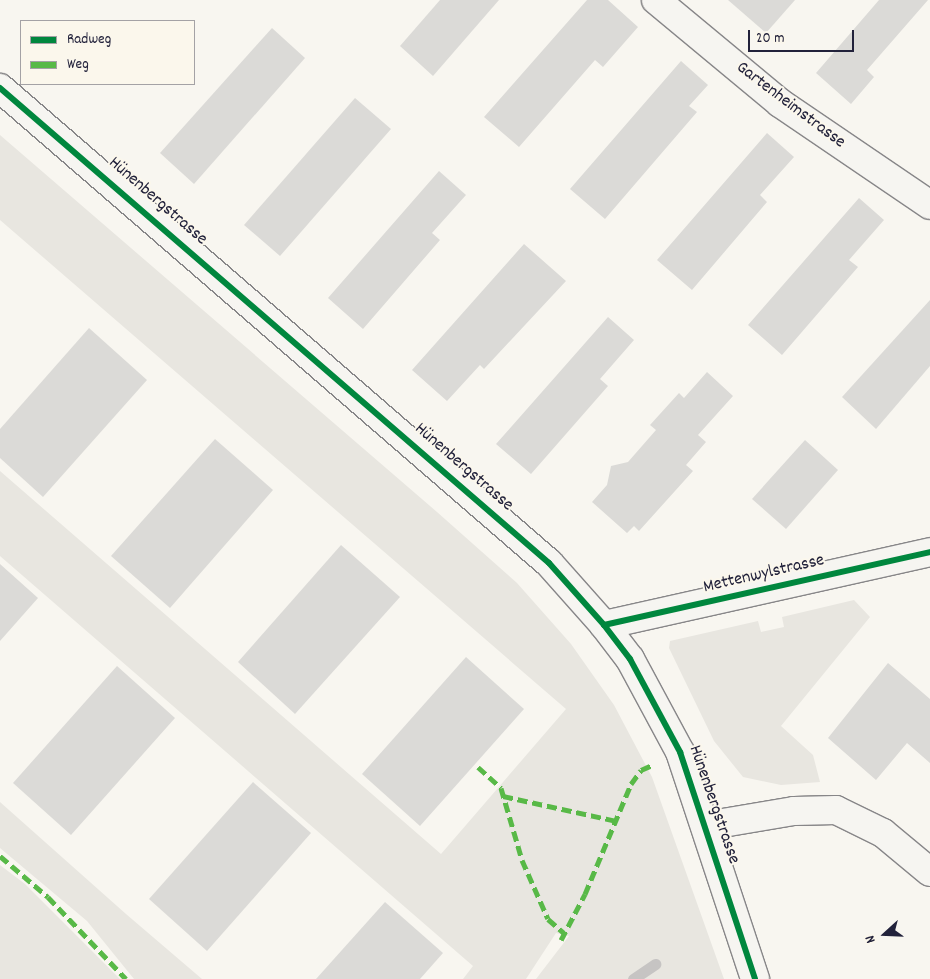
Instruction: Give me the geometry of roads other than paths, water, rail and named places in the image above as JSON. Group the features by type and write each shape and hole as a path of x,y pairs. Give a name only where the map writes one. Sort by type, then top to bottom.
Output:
{"street":[{"name":"Gartenheimstrasse","path":"656,0 780,103 930,205"},
{"name":"Hünenbergstrasse","path":"0,88 549,562 604,625 659,709 680,752 755,979"},
{"name":"Mettenwylstrasse","path":"604,625 930,552"},
{"path":"705,826 794,811 836,810 883,833 930,872"}],"waterway":[{"path":"633,979 655,964"}]}
